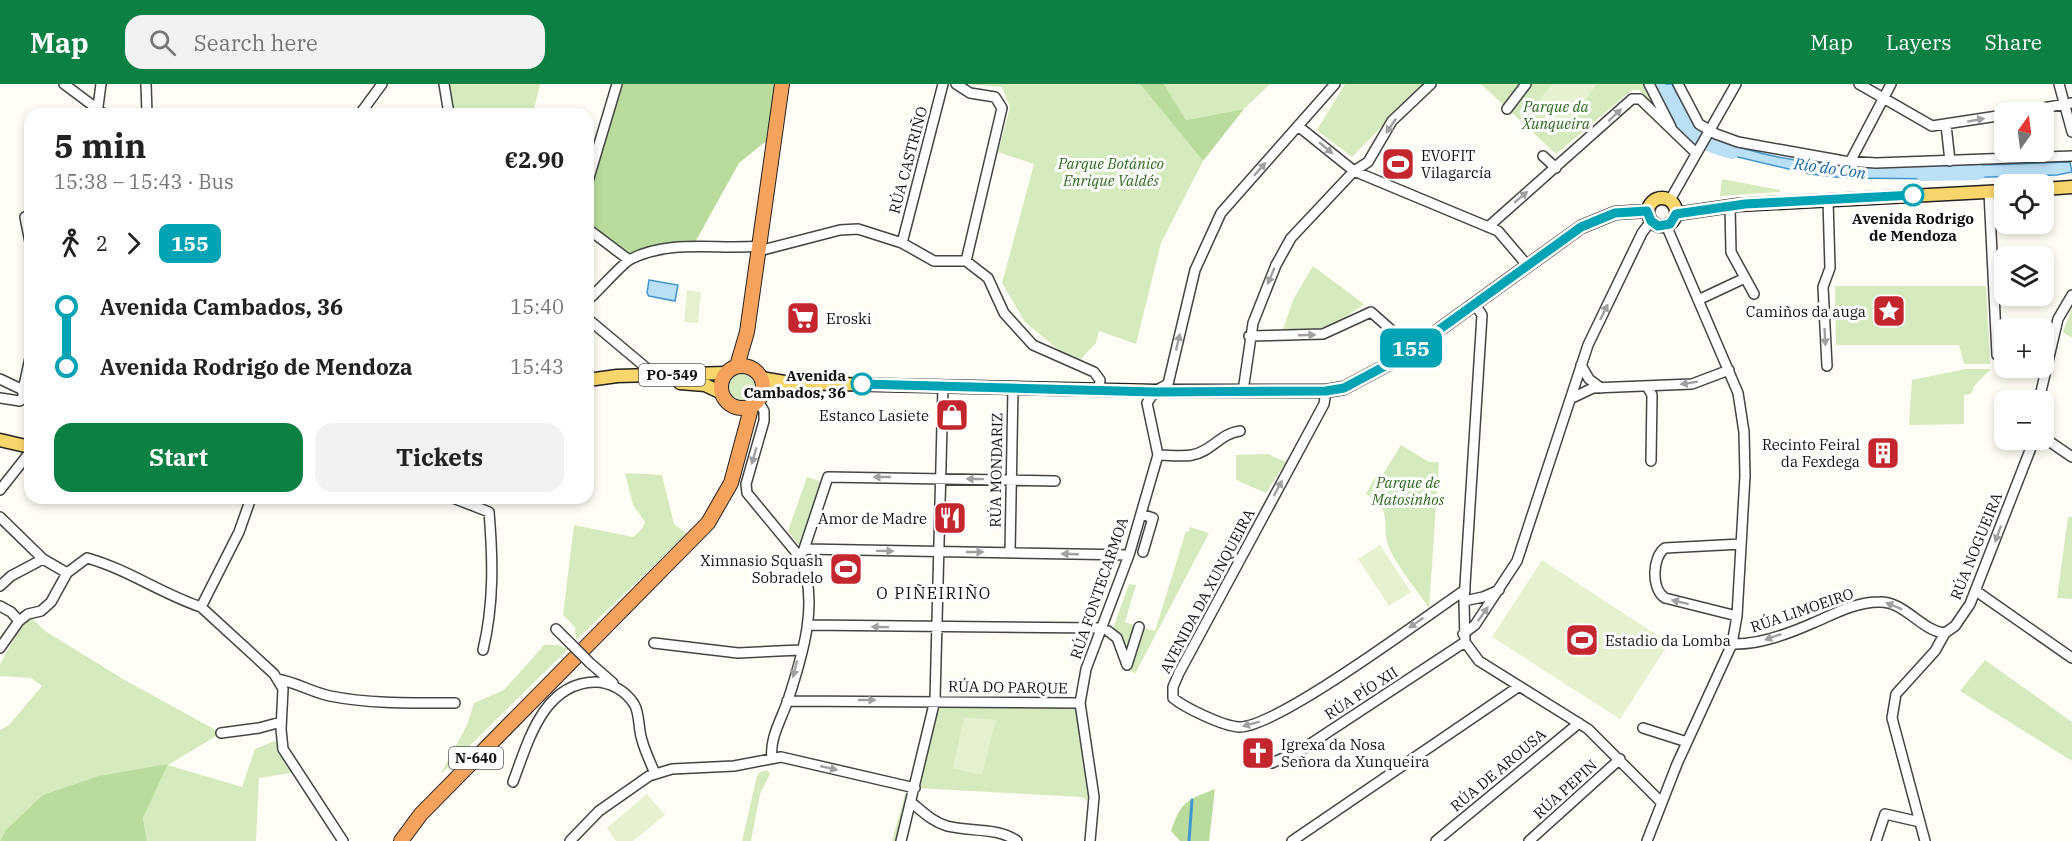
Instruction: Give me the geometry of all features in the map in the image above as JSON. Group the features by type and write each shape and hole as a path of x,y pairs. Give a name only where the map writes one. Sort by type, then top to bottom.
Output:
{"highway":[{"path":"722,393 722,381 731,369 747,332 782,84"},
{"path":"731,369 757,373 747,332"},
{"name":"N-640","path":"401,841 421,814 708,522 723,502 758,400 757,373"},
{"name":"N-640","path":"722,393 732,406 738,429 738,459"},
{"path":"732,406 742,408 758,400"}],"main road":[{"path":"2054,188 2072,187"},
{"path":"1676,214 1730,206 1994,192"},
{"path":"757,373 790,383 1155,392 1326,391 1344,388 1400,358 1527,265 1599,218 1615,213 1649,216 1658,226 1666,225 1673,221 1676,214 1675,206 1670,200 1662,197 1653,200 1649,216"},
{"name":"PO-549","path":"594,380 731,369"},
{"name":"PO-549","path":"594,385 617,382 693,383 722,393"},
{"path":"758,400 790,383"},
{"path":"0,440 24,446"}],"street":[{"path":"64,84 95,108"},
{"path":"93,84 99,108"},
{"path":"100,108 101,84"},
{"path":"146,84 147,108"},
{"path":"364,108 382,84"},
{"path":"444,84 448,94 449,108"},
{"path":"594,161 617,84"},
{"name":"RÚA CASTRIÑO","path":"902,243 943,84"},
{"path":"957,84 970,93 995,97 1002,108 966,261"},
{"path":"1155,392 1168,384 1195,270 1221,213 1335,84"},
{"path":"1243,391 1249,336 1268,283 1291,238 1354,171 1368,162 1392,121 1431,84"},
{"path":"1508,109 1526,84"},
{"path":"1649,84 1671,123 1672,131"},
{"path":"1678,84 1700,124 1709,131 1738,142 1850,162 2072,156"},
{"path":"1670,200 1736,84"},
{"path":"1859,84 1929,125 1946,125 1994,117"},
{"path":"1850,162 1891,84"},
{"path":"2059,84 2068,104 2072,132"},
{"path":"1488,227 1632,99 1640,99 1672,131 1697,151"},
{"path":"1946,125 1950,161"},
{"path":"1298,126 1354,171 1498,231 1527,265"},
{"path":"1543,156 1556,168"},
{"path":"1989,192 1995,318"},
{"path":"1827,366 1823,287 1830,268 1828,200"},
{"path":"1730,206 1731,252 1754,294"},
{"name":"RÚA PÍO XII","path":"1272,764 1300,750 1464,638 1475,625 1521,552 1581,365 1649,216"},
{"path":"1647,841 1661,802 1732,644 1737,615 1741,544 1744,432 1742,405 1666,225"},
{"path":"594,294 629,260 664,249 759,248 840,230 858,229 902,243 934,261 966,261 988,278 1004,313 1033,345 1094,372 1100,380 1099,389"},
{"path":"594,234 629,260"},
{"path":"1698,300 1746,278"},
{"path":"2041,390 2060,314 2072,295"},
{"path":"1474,303 1482,315 1464,601 1464,638 1479,662 1579,723 1620,759 1661,802"},
{"path":"1249,336 1323,334 1371,312 1406,343 1414,346"},
{"path":"594,325 656,376"},
{"path":"1581,365 1589,379 1601,388"},
{"path":"1572,398 1587,390 1601,388 1648,388 1692,384 1729,370"},
{"path":"0,379 24,395"},
{"path":"901,841 935,700 943,386"},
{"name":"RÚA MONDARIZ","path":"1010,552 1013,388"},
{"path":"1648,388 1652,395 1651,461"},
{"name":"AVENIDA DA XUNQUEIRA","path":"1326,391 1324,404 1179,673 1173,687 1173,698 1181,705 1230,725 1248,726 1260,722 1294,705 1465,590"},
{"name":"RÚA FONTECARMOA","path":"1090,841 1094,797 1080,704 1086,669 1105,630 1158,455 1148,403 1155,392"},
{"path":"0,398 20,401 24,397"},
{"path":"758,400 764,411 764,421 746,484 747,493 802,553 1010,552 1129,555"},
{"path":"1158,455 1192,455 1207,449 1229,432 1240,431"},
{"path":"2054,444 2072,457"},
{"path":"2057,446 2072,446"},
{"name":"RÚA NOGUEIRA","path":"1925,841 1911,781 1892,718 1893,702 1901,686 1935,651 1945,633 1960,620 1976,591 2030,450"},
{"path":"0,490 24,460"},
{"path":"772,758 771,752 809,625 808,585 802,553 828,477 1055,481"},
{"path":"201,607 239,532 249,504"},
{"path":"468,504 489,512 493,581 490,621 483,650"},
{"path":"1140,514 1153,518 1143,552"},
{"path":"0,517 43,559 67,573"},
{"path":"1737,615 1665,598 1657,590 1656,576 1658,555 1665,548 1741,544"},
{"path":"0,648 19,621 28,614 41,611 51,602 67,573 87,558 108,564 178,600 201,607 277,679 283,689 281,722 283,749 344,841"},
{"path":"0,586 11,576 43,559"},
{"path":"1464,601 1483,597 1499,590"},
{"path":"1976,591 2072,658"},
{"name":"RÚA LIMOEIRO","path":"1732,644 1763,640 1806,626 1845,608 1878,602 1898,607 1935,631 1945,633"},
{"path":"0,606 11,612 19,621"},
{"path":"809,625 1105,630 1117,638 1127,664 1138,627"},
{"path":"555,629 635,705 641,739 655,774"},
{"path":"654,643 738,653 800,650"},
{"path":"277,679 295,682 328,695 348,699 409,704 455,703"},
{"path":"513,782 532,731 543,711 562,692 583,682 600,682 617,687"},
{"path":"1292,841 1518,687"},
{"name":"RÚA DO PARQUE","path":"787,701 935,700 1080,704"},
{"path":"221,734 281,722"},
{"name":"RÚA DE AROUSA","path":"1436,841 1579,723"},
{"path":"1642,728 1687,742"},
{"path":"570,841 599,811 655,774 672,769 734,766 781,757 915,788"},
{"name":"RÚA PEPIN","path":"1529,841 1620,759"},
{"path":"912,803 930,819 947,826 997,832 1017,841"},
{"path":"1876,841 1885,814 1920,822"}],"green space":[{"path":"443,84 540,84 534,108 448,108"},
{"path":"616,84 780,84 775,134 739,163 693,246 629,260 594,234 594,158"},
{"name":"Parque Botánico Enrique Valdés","path":"967,84 1140,84 1203,161 1161,243 1136,344 1099,331 1096,343 1076,364 1025,322 1002,283 1034,164 998,152 1010,107 1002,87"},
{"path":"1140,84 1164,84 1186,120 1244,109 1203,161"},
{"path":"1164,84 1270,84 1244,109 1186,120"},
{"path":"1345,84 1423,84 1352,157 1317,130"},
{"name":"Parque da Xunqueira","path":"1481,84 1648,84 1657,108 1639,90 1632,90 1556,154"},
{"path":"1552,84 1597,84 1563,130 1533,108"},
{"path":"1722,179 1780,190 1780,192 1720,196"},
{"path":"1313,266 1364,304 1343,319 1326,327 1282,332 1294,298"},
{"path":"1835,286 1986,286 1990,364 1964,364 1959,345 1836,345"},
{"path":"687,290 701,292 698,323 684,322"},
{"path":"2072,307 2072,338 2063,332"},
{"path":"1965,369 1991,369 1974,386 1971,394 1964,395 1964,424 1909,425 1912,380"},
{"path":"742,374 751,378 755,387 751,396 742,400 733,396 729,387 733,378"},
{"name":"Parque de Matosinhos","path":"1401,445 1429,462 1439,462 1429,608 1390,550 1381,507 1366,494 1375,477 1380,479"},
{"path":"1268,454 1286,462 1266,493 1236,480 1236,455"},
{"path":"625,473 662,475 674,524 687,534 576,640 575,627 563,615 574,525 633,537 642,529 645,522 633,505"},
{"path":"807,477 822,482 800,546 788,531"},
{"path":"2068,517 2072,517 2072,599 2057,598"},
{"path":"1190,527 1209,533 1135,674 1128,668 1141,627 1155,631 1186,531 1189,532"},
{"path":"1380,545 1411,592 1389,606 1358,559"},
{"name":"Estadio da Lomba","path":"1542,560 1669,643 1620,719 1492,637"},
{"path":"1129,584 1136,585 1125,622 1137,626 1126,660 1112,631"},
{"path":"28,614 45,631 123,679 221,733 168,765 242,787 255,749 282,738 297,772 259,778 256,841 147,841 143,818 167,765 5,831 0,841 0,730 9,725 42,686 31,678 0,676 0,664"},
{"path":"544,645 558,645 568,649 440,775 467,725 474,703 504,690"},
{"path":"1985,660 2072,722 2072,761 1960,691"},
{"path":"935,700 1080,703 1094,805 1082,797 916,788 901,841 892,841 905,794 915,788"},
{"path":"964,717 996,720 982,775 953,768"},
{"path":"168,764 143,818 147,841 0,841 5,831 43,795 99,776"},
{"path":"767,770 770,774 760,794 751,841 742,841 757,776 760,772"},
{"path":"1215,789 1209,841 1180,841 1171,831 1182,807 1191,799"},
{"path":"647,794 665,815 633,841 616,841 607,828"}],"water":[{"path":"1651,84 1672,84 1698,128 1691,142 1675,127"},
{"path":"1715,138 1771,156 1800,161 1858,166 1946,166 1947,179 1845,178 1810,174 1708,150"},
{"path":"2070,162 2072,172 2057,175 1994,174 1994,177 1955,178 1956,166"},
{"path":"649,280 678,285 675,301 649,296 647,293"}],"waterway":[{"name":"Río do Con","path":"1656,84 1678,125 1700,139 1732,151"},
{"name":"Río do Con","path":"1923,173 1978,172"},
{"path":"1189,841 1192,800"}],"bus line":[{"name":"155","path":"862,384 1119,389 1155,392 1326,391 1344,388 1400,358 1581,227 1599,218 1615,213 1647,211 1651,221 1662,226 1670,224 1676,214 1745,204 1913,195"}],"place":[{"name":"EVOFIT Vilagarcía","path":"1398,164"},
{"name":"Avenida Rodrigo de Mendoza","path":"1913,195"},
{"name":"Camiños da auga","path":"1889,311"},
{"name":"Eroski","path":"803,318"},
{"name":"Avenida Cambados, 36","path":"862,384"},
{"name":"Estanco Lasiete","path":"952,415"},
{"name":"Recinto Feiral da Fexdega","path":"1883,453"},
{"name":"Amor de Madre","path":"950,518"},
{"name":"Ximnasio Squash Sobradelo","path":"846,569"},
{"name":"Estadio da Lomba","path":"1582,640"},
{"name":"Igrexa da Nosa Señora da Xunqueira","path":"1258,753"}],"district":[{"name":"O PIÑEIRIÑO","path":"934,593"}]}
